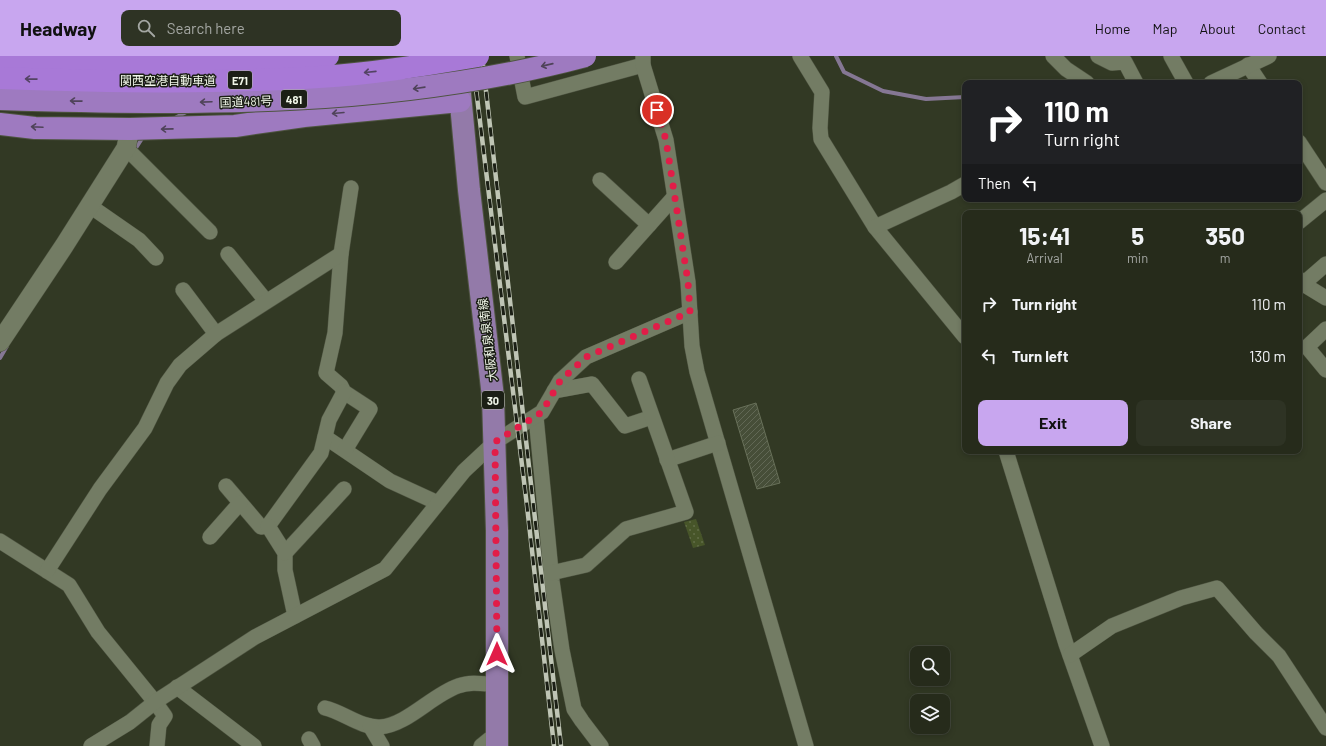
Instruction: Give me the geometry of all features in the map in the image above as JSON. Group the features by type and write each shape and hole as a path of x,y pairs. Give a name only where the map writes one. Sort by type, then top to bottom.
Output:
{"highway":[{"name":"関西空港自動車道","path":"0,57 191,61 279,60 328,56"},
{"name":"関西空港自動車道","path":"0,78 205,81 319,77 420,66 478,56"},
{"name":"国道481号","path":"0,99 182,103 319,98 425,87 537,67 585,56"},
{"name":"481","path":"0,124 128,138 235,126 304,116 460,101"}],"main road":[{"name":"大阪和泉泉南線","path":"456,56 493,397 495,442 497,685 492,742"}],"street":[{"path":"0,81 16,56"},
{"path":"517,56 525,97 643,60 666,140 688,282 692,346 697,372 806,746"},
{"path":"800,56 822,92 820,128 822,139 875,228 962,333"},
{"path":"1053,56 1066,69 1082,80"},
{"path":"1098,56 1112,63 1125,62 1134,80"},
{"path":"1171,56 1184,80"},
{"path":"1217,80 1269,56"},
{"path":"1248,65 1258,80"},
{"path":"1,338 90,206 128,138 210,232"},
{"path":"1302,147 1326,183"},
{"path":"600,180 649,225"},
{"path":"875,228 962,186"},
{"path":"345,450 370,409 344,392 341,386 326,373 335,333 341,254 351,188"},
{"path":"616,262 674,197"},
{"path":"1302,220 1326,200"},
{"path":"90,206 139,240 156,258"},
{"path":"228,254 266,302"},
{"path":"47,571 100,489 145,428 167,383 180,365 216,334 341,254"},
{"path":"1302,281 1326,264"},
{"path":"1302,283 1326,298"},
{"path":"183,290 216,334"},
{"path":"91,746 130,722 177,687 255,637 385,569 464,471 495,442 542,412 560,381 586,357 690,312"},
{"path":"1326,329 1307,347 1326,370"},
{"path":"551,573 586,565 626,529 686,512 639,379"},
{"path":"554,391 592,384 625,426 652,417"},
{"path":"268,526 321,453 329,420 344,392"},
{"path":"536,417 551,573 562,650 574,708 601,746"},
{"path":"325,436 390,481 438,503"},
{"path":"667,460 718,444"},
{"path":"1007,454 1070,655 1102,746"},
{"path":"226,486 261,526 268,526"},
{"path":"285,553 344,489"},
{"path":"210,536 240,503"},
{"path":"268,526 285,553 285,570 295,616"},
{"path":"0,541 68,585 98,632 165,716 159,725 157,746"},
{"path":"1070,655 1112,626 1182,598 1217,588 1256,633 1279,656 1326,728"},
{"path":"325,708 338,711 370,726 380,727 393,724 457,686 470,682 497,685"},
{"path":"177,687 254,746"},
{"path":"370,726 382,746"}],"green space":[{"path":"696,519 705,545 693,548 684,522"}],"building":[{"path":"756,403 780,483 757,489 733,410"}],"waterway":[{"path":"836,56 844,72 883,91 926,99 962,97"},
{"path":"175,118 190,110"},
{"path":"134,151 143,137"},
{"path":"0,358 7,346"}],"railway":[{"path":"472,56 527,506 554,746"},
{"path":"482,56 561,746"}],"route":[{"path":"497,654 495,442 542,412 560,381 586,357 690,312 688,282 666,140 657,110"}]}
